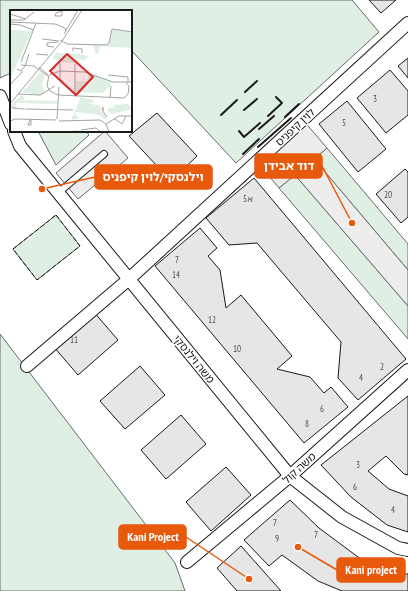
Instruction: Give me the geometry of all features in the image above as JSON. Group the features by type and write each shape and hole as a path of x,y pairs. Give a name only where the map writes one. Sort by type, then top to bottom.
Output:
{"street":[{"name":"לוין קיפניס","path":"27,366 129,279 408,23"},
{"path":"0,96 10,121"},
{"name":"משה וילנסקי","path":"14,132 20,146 290,476 342,517 398,548 408,550"},
{"name":"משה קול","path":"187,562 290,476 408,370"}],"lane":[{"path":"58,193 104,154"}],"green space":[{"path":"0,0 352,0 379,32 236,163 132,51 132,10 10,10 10,73 0,78"},
{"path":"39,132 87,132 89,135 56,165"},
{"path":"327,148 408,244 408,270 314,159"},
{"path":"295,175 408,306 408,339 279,188"},
{"path":"56,215 80,246 37,280 13,249"},
{"path":"0,334 175,563 185,591 0,591"}],"shaded area":[{"path":"303,120 327,148 314,159 408,270 408,306 295,175 279,188 257,162"},
{"path":"104,132 106,132 128,158 78,199 56,173"}],"building":[{"path":"369,0 396,0 381,13"},
{"path":"408,58 408,78 398,66"},
{"path":"390,70 408,91 408,115 386,133 357,98"},
{"path":"347,101 386,149 358,172 319,124"},
{"path":"157,113 197,156 171,181 129,136"},
{"path":"405,169 408,172 408,217 401,223 376,194"},
{"path":"254,178 406,359 358,400 338,378 341,342 257,243 229,245 206,218"},
{"path":"200,228 217,248 208,256 220,270 226,308 241,295 292,356 277,369 310,377 324,393 331,387 348,407 304,443 155,266"},
{"path":"93,311 118,340 78,375 53,346"},
{"path":"140,366 165,395 125,429 100,401"},
{"path":"408,396 408,475 404,474 386,456 368,471 389,489 408,496 408,532 387,525 351,497 321,465"},
{"path":"181,415 206,444 166,479 141,450"},
{"path":"226,467 251,495 211,531 186,502"},
{"path":"290,500 319,528 358,557 400,574 408,574 408,591 342,591 318,581 282,555 269,566 244,540"},
{"path":"241,546 281,591 237,591 217,568"}],"fence":[{"path":"56,215 80,246 37,280 13,249 56,215"}],"wall":[{"path":"245,92 257,81"},
{"path":"268,116 282,103 276,97"},
{"path":"244,110 257,99"},
{"path":"221,115 237,100"},
{"path":"285,117 299,104"},
{"path":"259,129 274,116"},
{"path":"258,147 291,118"},
{"path":"239,131 244,137 260,123"},
{"path":"243,154 259,139"}],"place":[{"name":"וילנסקי/לוין קיפניס","path":"42,189"},
{"name":"דוד אבידן","path":"352,223"},
{"name":"Kani project","path":"298,547"},
{"name":"Kani Project","path":"249,579"}]}
